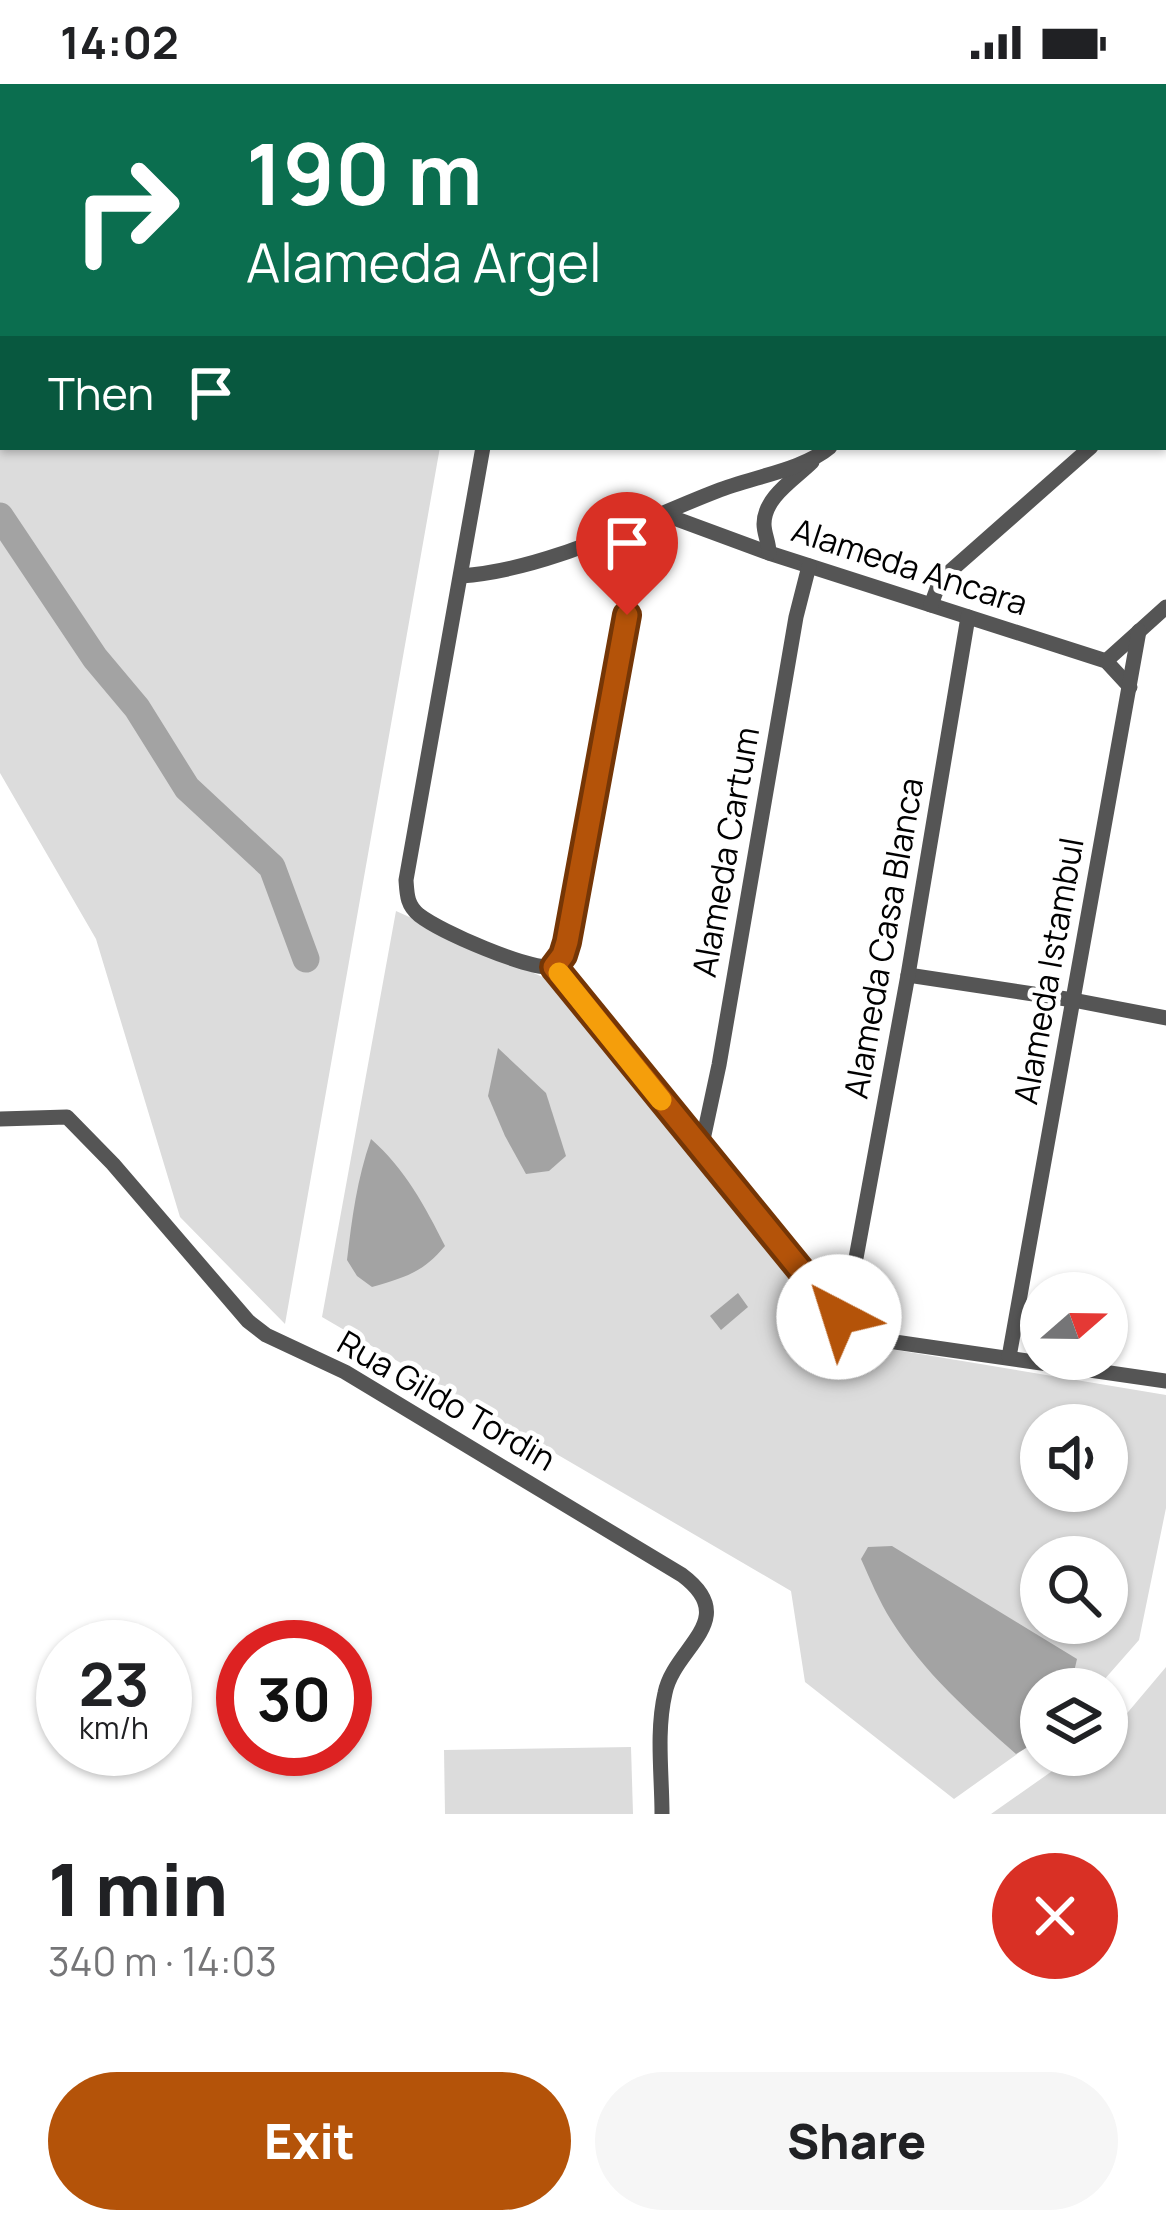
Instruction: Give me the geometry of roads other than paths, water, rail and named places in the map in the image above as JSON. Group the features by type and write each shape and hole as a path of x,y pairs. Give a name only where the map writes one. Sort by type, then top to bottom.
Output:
{"street":[{"path":"482,450 406,880 407,902 419,915 519,963 554,967 567,942 644,522"},
{"path":"931,604 947,574 1088,450"},
{"path":"460,576 528,564 823,453"},
{"path":"770,553 764,531 768,506 823,453"},
{"name":"Alameda Ancara","path":"663,514 1106,661 1130,687"},
{"name":"Alameda Cartum","path":"700,1149 809,566"},
{"path":"1106,661 1166,607"},
{"name":"Alameda Casa Blanca","path":"848,1326 968,617"},
{"name":"Alameda Istambul","path":"1009,1357 1139,631"},
{"path":"554,967 848,1326 874,1339 1166,1381"},
{"path":"908,975 1166,1018"},
{"name":"Rua Gildo Tordin","path":"0,1119 67,1117 248,1321 266,1335 345,1372 698,1587 706,1600 706,1617 700,1635 666,1685 661,1712 662,1814"}],"waterway":[{"path":"0,516 95,658 137,708 187,788 272,867 306,959"}]}
